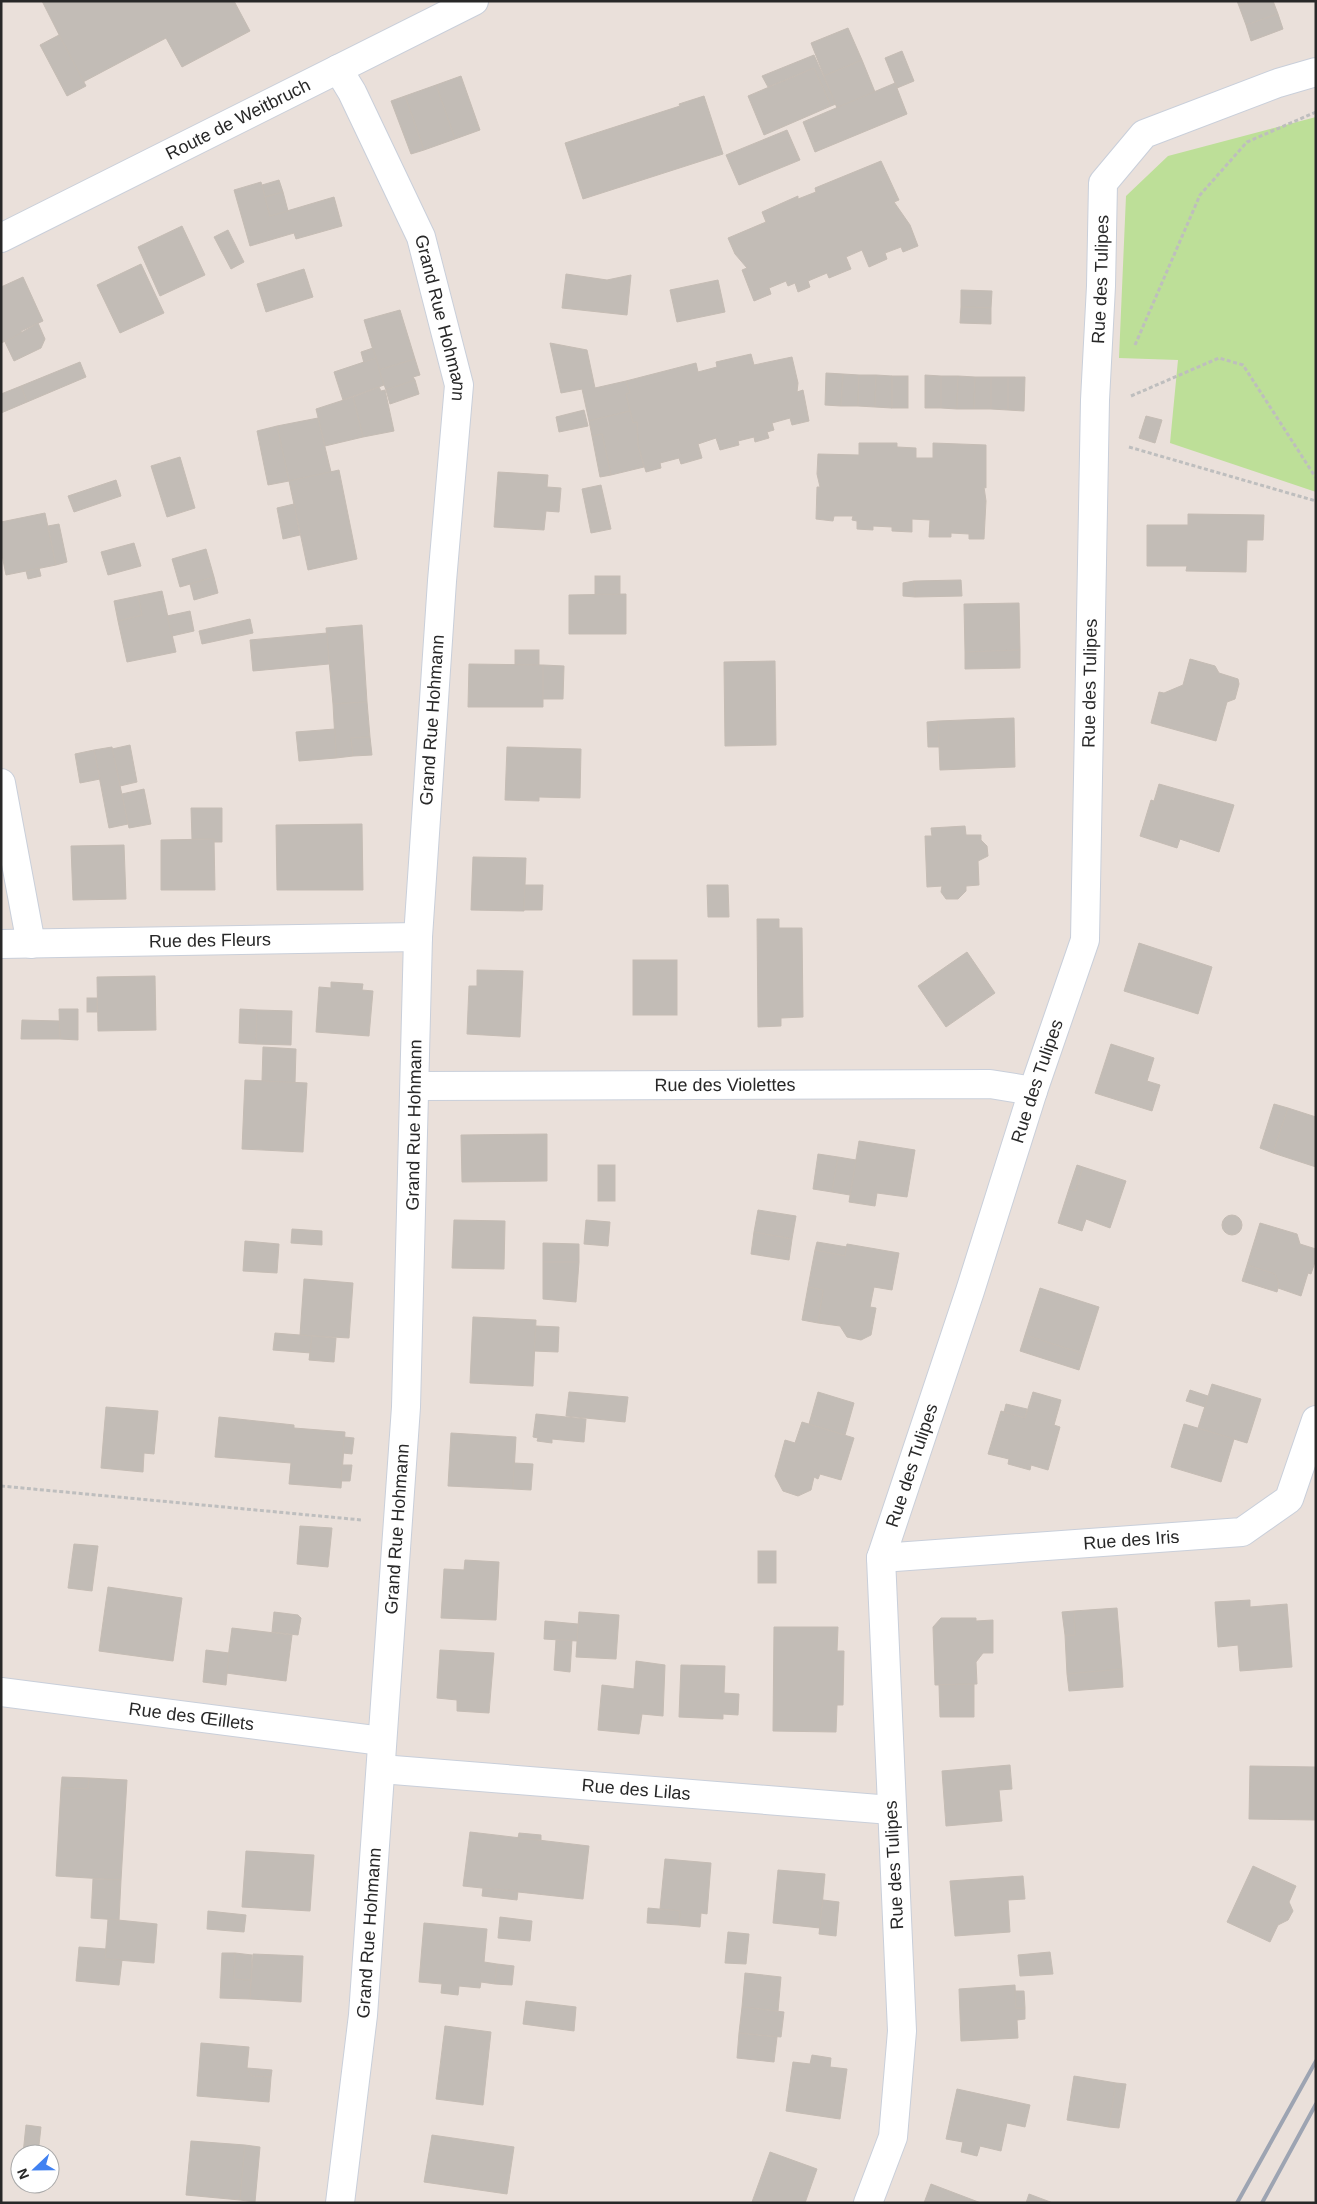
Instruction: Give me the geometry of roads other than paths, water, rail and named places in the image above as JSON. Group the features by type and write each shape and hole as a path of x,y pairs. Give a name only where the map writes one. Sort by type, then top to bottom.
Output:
{"street":[{"name":"Route de Weitbruch","path":"1,238 474,1"},
{"name":"Grand Rue Hohmann","path":"338,69 352,92 421,237 459,384 441,591 418,937 416,1086 406,1407 382,1741 382,1769 363,2015 340,2203"},
{"name":"Rue des Tulipes","path":"868,2203 893,2137 902,2031 881,1558 967,1300 1033,1091 1085,940 1095,400 1101,286 1103,183 1144,134 1278,83 1316,72"},
{"path":"1,783 31,944"},
{"name":"Rue des Fleurs","path":"1,944 418,937"},
{"name":"Rue des Violettes","path":"416,1086 990,1084 1033,1091"},
{"name":"Rue des Iris","path":"881,1558 1242,1532 1289,1499 1316,1420"},
{"name":"Rue des Œillets","path":"1,1692 382,1741"},
{"name":"Rue des Lilas","path":"382,1769 891,1810"}],"railway":[{"path":"1237,2203 1316,2061"},
{"path":"1262,2203 1316,2104"}]}
